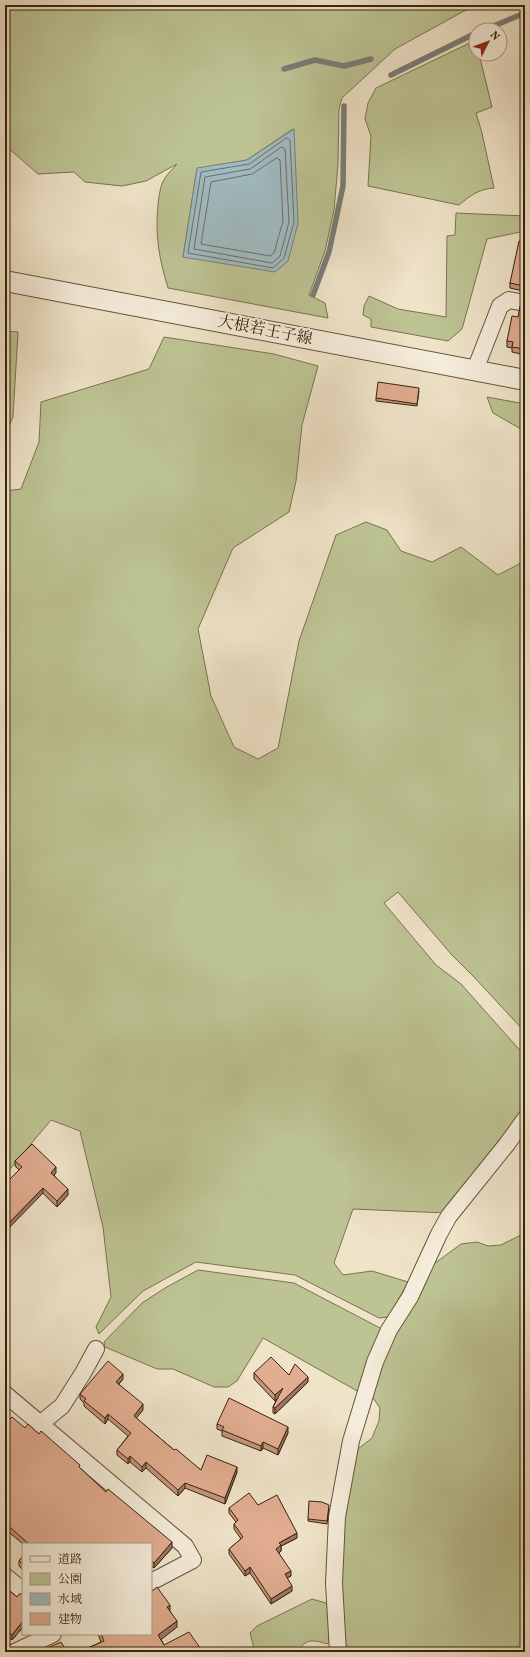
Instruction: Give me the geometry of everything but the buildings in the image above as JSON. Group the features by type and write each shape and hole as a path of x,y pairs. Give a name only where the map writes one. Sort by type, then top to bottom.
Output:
{"street":[{"name":"大根若王子線","path":"5,281 525,380"},
{"path":"475,370 500,306 509,300 525,303"},
{"path":"338,1652 334,1583 337,1517 351,1442 375,1362 389,1330 410,1297 439,1234 449,1216 507,1144 525,1119"},
{"path":"40,1424 62,1406 96,1349"},
{"path":"5,1394 186,1546 193,1560 152,1581"},
{"path":"5,1576 22,1590"},
{"path":"15,1652 51,1635"}],"green space":[{"path":"5,5 475,5 395,49 342,98 339,109 338,164 334,210 325,251 309,295 325,303 328,318 168,288 158,247 157,216 160,191 163,181 177,164 146,181 122,186 85,182 74,172 38,174 5,145","holes":["293,129 183,257 197,169 247,160"]},
{"path":"468,44 468,62 481,62 492,107 476,113 494,188 479,191 459,205 368,186 371,136 365,119 368,103 376,88"},
{"path":"456,213 525,216 525,231 487,239 462,329 448,341 371,327 371,319 363,315 364,306 369,296 398,309 446,317 447,236 455,235"},
{"path":"5,331 18,332 13,417 5,435"},
{"path":"164,337 274,354 318,366 302,425 296,481 289,512 233,548 198,629 211,696 234,747 258,759 278,748 299,641 336,535 366,522 387,530 401,551 432,562 461,547 498,575 525,561 525,1032 451,954 398,892 384,903 436,965 461,984 525,1056 525,1105 447,1213 353,1209 334,1263 343,1275 372,1271 408,1282 389,1317 379,1318 295,1275 196,1262 143,1291 99,1334 96,1327 111,1297 103,1227 80,1131 51,1120 5,1175 5,491 21,489 39,442 41,402 149,369"},
{"path":"487,397 525,404 525,442 521,429 493,413"},
{"path":"525,1233 525,1652 354,1652 342,1640 342,1538 346,1503 358,1449 372,1438 379,1421 380,1408 371,1395 380,1366 427,1269 461,1244 477,1242 488,1246 501,1245"},
{"path":"198,1270 294,1283 382,1329 359,1392 263,1338 237,1381 228,1387 214,1387 173,1369 157,1369 105,1347 104,1342 142,1303 165,1288"},
{"path":"312,1599 326,1603 328,1607 331,1640 327,1644 317,1641 310,1641 306,1642 297,1652 255,1652 250,1633 257,1626"}],"water":[{"path":"294,129 298,223 288,261 275,272 183,257 197,168 247,160"}],"waterway":[{"path":"503,22 525,13"},
{"path":"391,75 468,37"},
{"path":"284,69 315,60 344,66 371,59"},
{"path":"313,295 329,252 343,186 344,106"}]}
